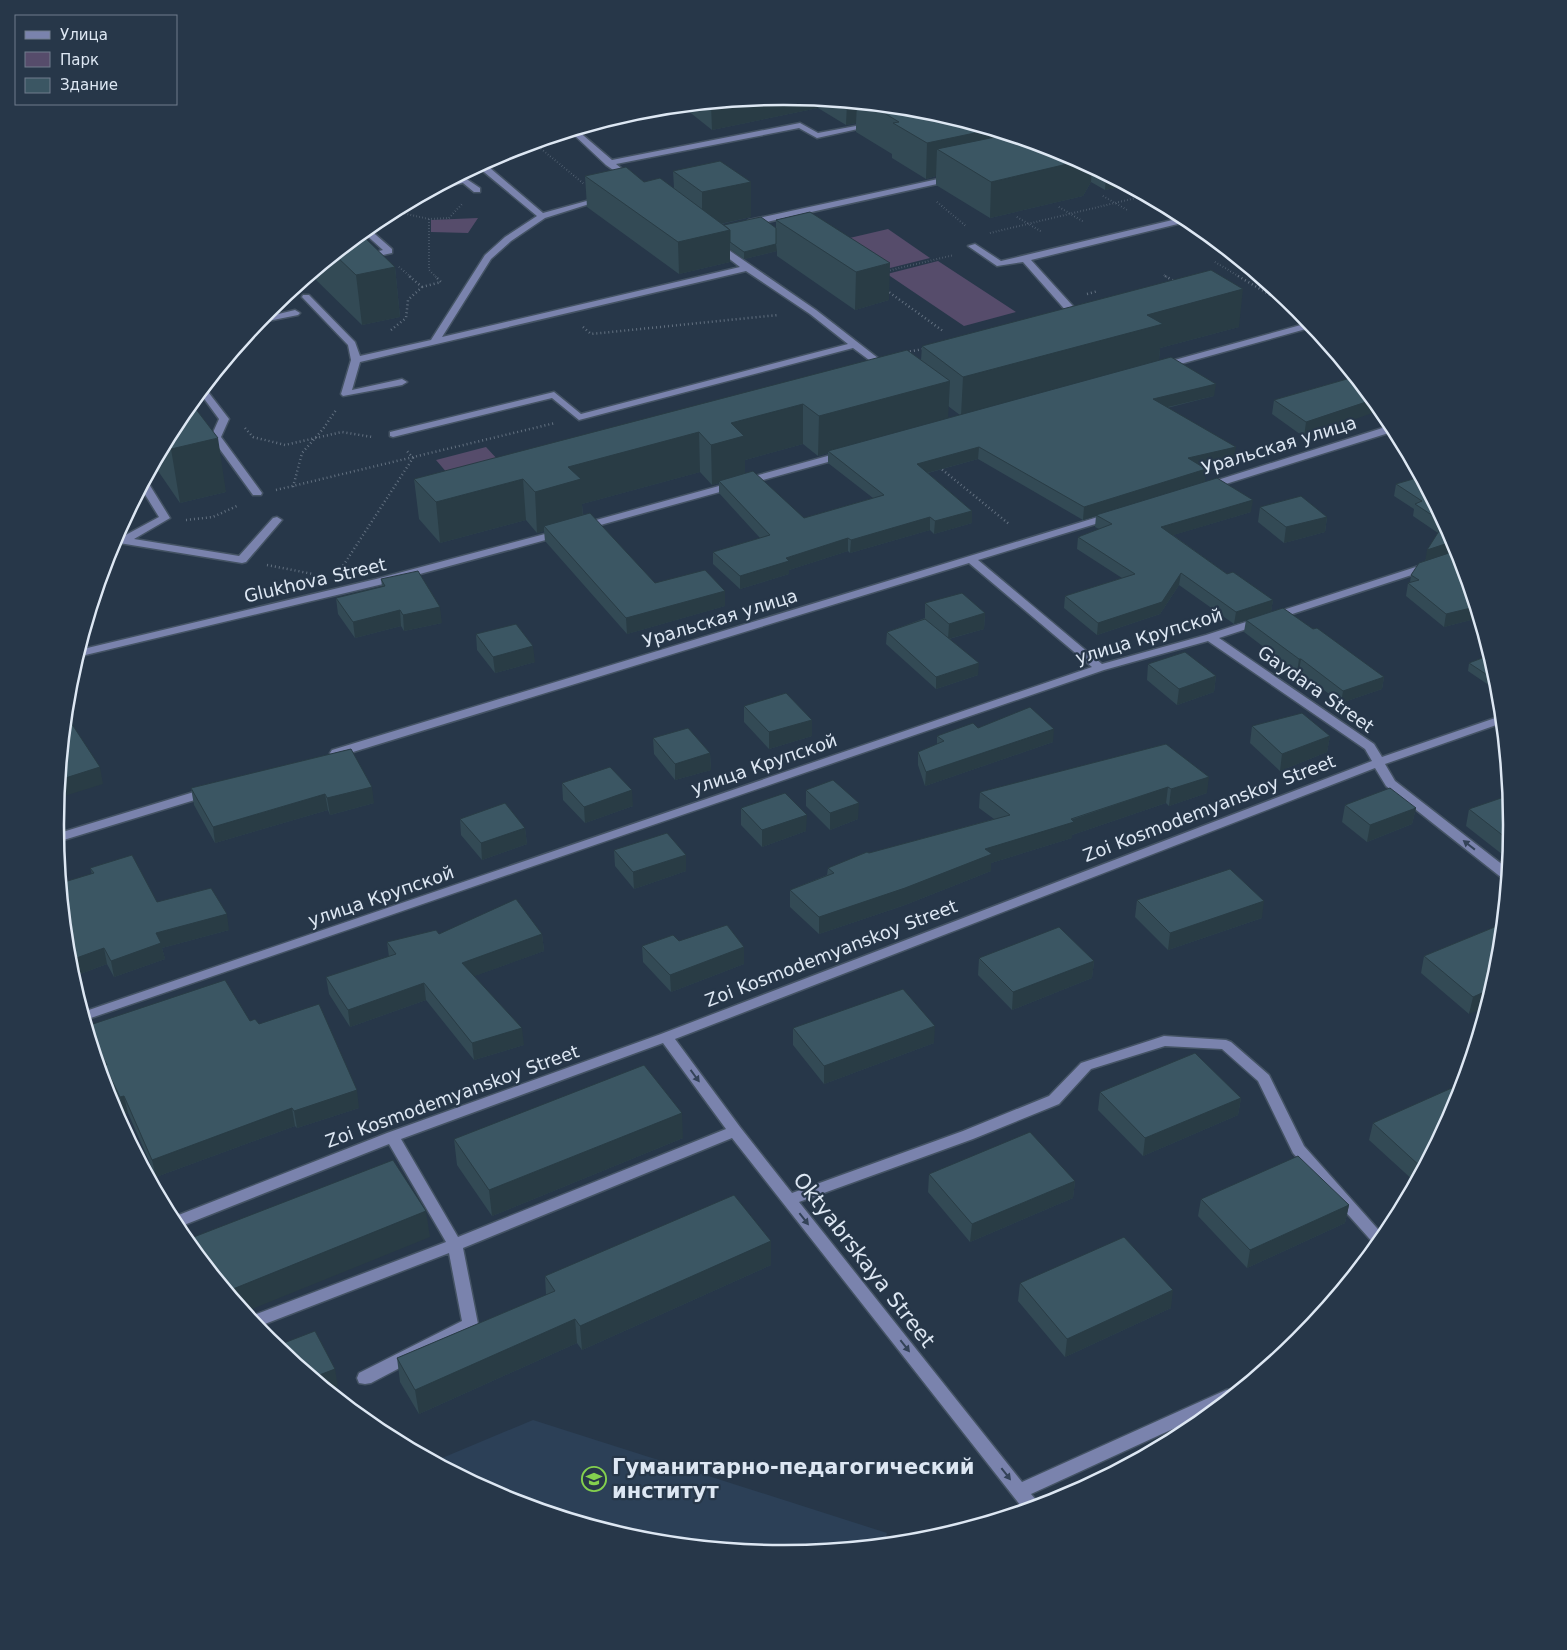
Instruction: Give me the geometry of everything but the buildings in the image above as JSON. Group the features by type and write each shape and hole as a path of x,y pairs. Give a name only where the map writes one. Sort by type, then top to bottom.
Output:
{"street":[{"path":"609,163 800,125 817,136 883,122"},
{"path":"579,135 639,187"},
{"path":"487,170 542,216"},
{"path":"738,226 957,177"},
{"path":"463,180 477,190"},
{"path":"434,342 488,257 508,239 542,216 606,198"},
{"path":"975,248 1000,264 1175,222"},
{"path":"372,235 389,251 372,256"},
{"path":"709,238 747,268 814,312 893,373"},
{"path":"1025,259 1079,318 1071,320"},
{"path":"355,356 434,342 747,268"},
{"path":"306,297 352,344 355,356 346,394 402,382"},
{"path":"273,318 295,313"},
{"path":"1153,369 1303,327"},
{"path":"393,434 554,395 580,417 855,345"},
{"path":"206,395 224,419 216,437 257,493"},
{"name":"Уральская улица","path":"1202,488 1385,430"},
{"name":"Glukhova Street","path":"85,652 379,582 856,451"},
{"path":"125,537 165,518 147,489"},
{"name":"Уральская улица","path":"323,757 1126,512"},
{"path":"123,541 242,560 277,520"},
{"path":"972,560 1100,668"},
{"name":"улица Крупской","path":"89,1014 1100,668 1210,637 1441,562"},
{"name":"Gaydara Street","path":"1210,637 1370,746 1390,783 1502,872"},
{"name":"Zoi Kosmodemyanskoy Street","path":"182,1220 392,1137 666,1037 1379,762 1495,721"},
{"path":"64,836 218,789"},
{"name":"Oktyabrskaya Street","path":"666,1037 735,1131 1028,1502"},
{"path":"789,1200 968,1135 1054,1100 1086,1066 1164,1041 1226,1045 1264,1078 1298,1148 1375,1235"},
{"path":"261,1319 455,1245 735,1131"},
{"path":"365,1378 470,1324 455,1245 392,1137"},
{"path":"1020,1491 1207,1406"}],"path":[{"path":"540,148 606,198"},
{"path":"885,272 975,248 983,240 918,186"},
{"path":"405,214 429,219 449,218 477,190"},
{"path":"977,236 1136,198"},
{"path":"355,356 406,318 408,300 422,287 441,282 429,270 429,219"},
{"path":"384,253 422,287"},
{"path":"1215,262 1267,293"},
{"path":"1164,275 1178,283"},
{"path":"882,287 943,331"},
{"path":"564,311 591,334 814,312"},
{"path":"871,356 928,349"},
{"path":"293,486 302,454 346,394"},
{"path":"165,518 198,521 224,513 257,493 413,458 580,417"},
{"path":"244,426 253,437 285,445 342,432 378,437 393,434"},
{"path":"340,570 413,458"},
{"path":"933,462 1031,542"},
{"path":"273,566 315,574"}],"shaded area":[{"name":"Гуманитарно-педагогический институт","path":"533,1420 887,1533 886,1538 877,1539 784,1545 690,1539 643,1531 552,1507 465,1471 442,1458"}],"green space":[{"path":"478,218 468,233 431,232 431,220"},
{"path":"888,229 930,258 882,270 841,240"},
{"path":"938,261 1016,312 964,326 887,274"},
{"path":"486,447 499,461 448,474 436,460"}],"place":[{"name":"Гуманитарно-педагогический институт","path":"594,1479"}]}
